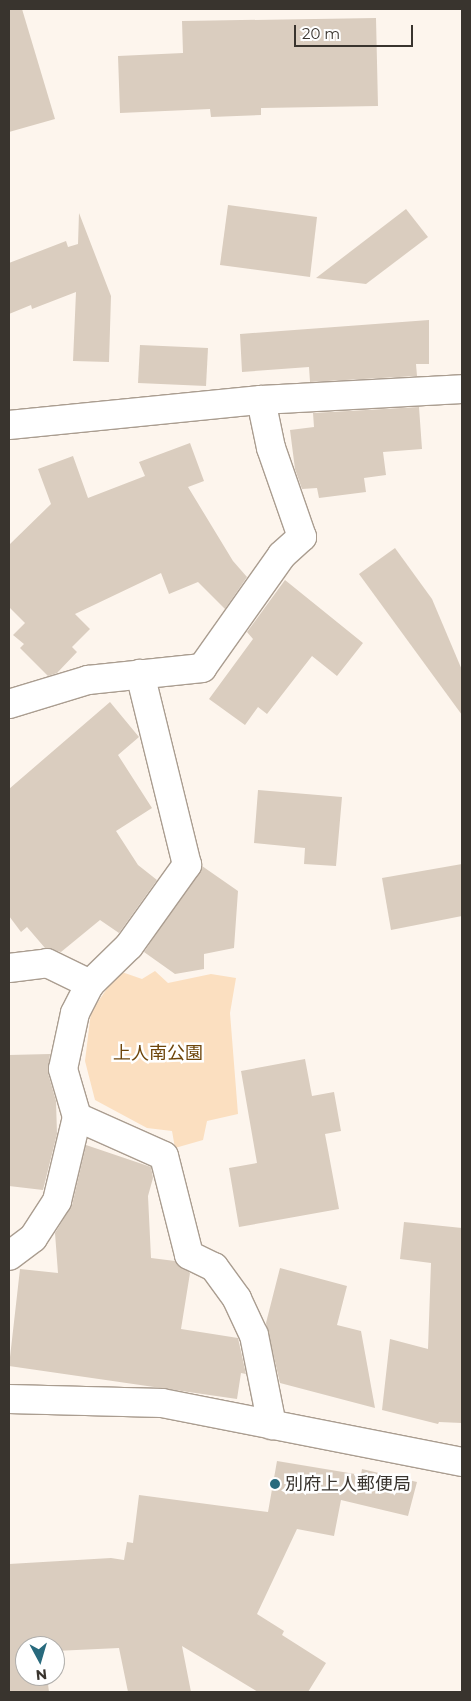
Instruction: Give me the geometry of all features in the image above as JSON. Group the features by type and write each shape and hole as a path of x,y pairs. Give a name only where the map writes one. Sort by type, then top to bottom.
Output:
{"street":[{"path":"9,425 260,400 462,388"},
{"path":"9,704 88,680 202,668 282,555 302,537 271,448 260,400"},
{"path":"9,1256 33,1238 56,1201 77,1117 63,1069 75,1013 90,984 129,946 187,865 140,674"},
{"path":"9,968 47,963 90,984"},
{"path":"77,1117 164,1156 189,1255 214,1268 237,1299 254,1335 272,1425"},
{"path":"9,1400 162,1403 462,1462"}],"green space":[{"name":"上人南公園","path":"119,971 142,979 155,971 168,983 211,974 236,978 230,1013 238,1114 207,1121 203,1140 175,1148 172,1131 147,1128 95,1100 85,1061 91,1012"}],"building":[{"path":"9,9 22,9 55,119 9,132"},
{"path":"376,18 378,106 261,108 261,115 211,117 210,109 120,113 118,56 183,53 182,21"},
{"path":"228,205 317,217 310,277 220,265"},
{"path":"406,209 428,237 366,284 316,278"},
{"path":"79,213 111,296 109,362 73,361 76,292 32,309 31,305 9,314 9,263 66,241 68,247 78,244"},
{"path":"429,320 429,364 416,364 417,376 310,382 309,367 242,372 240,334"},
{"path":"140,345 208,348 206,386 138,383"},
{"path":"419,407 422,449 383,452 386,475 364,478 366,492 319,498 317,488 302,489 295,469 290,430 314,427 313,413"},
{"path":"190,443 204,481 188,487 233,561 247,577 225,609 198,582 169,594 161,573 75,614 90,629 72,647 77,652 57,673 48,676 20,648 24,644 13,635 25,623 9,607 9,545 51,504 38,469 73,456 88,498 145,476 139,462"},
{"path":"395,548 432,599 462,670 462,715 359,574"},
{"path":"285,580 363,643 337,676 312,656 267,714 258,707 245,725 209,699 253,639 247,632"},
{"path":"110,702 139,737 118,755 152,808 116,831 138,865 157,880 119,933 100,920 61,952 45,948 27,927 21,932 9,916 9,789"},
{"path":"258,790 342,797 336,866 304,864 305,848 254,843"},
{"path":"462,864 462,916 391,930 382,878"},
{"path":"202,866 238,891 234,948 204,954 204,969 175,974 144,952"},
{"path":"50,1054 48,1073 56,1101 57,1134 43,1190 9,1186 9,1055"},
{"path":"305,1059 312,1096 334,1092 341,1131 325,1134 339,1209 239,1227 229,1168 257,1163 241,1071"},
{"path":"86,1145 151,1167 153,1178 148,1196 151,1258 175,1261 190,1273 181,1329 238,1338 246,1374 241,1373 237,1399 9,1366 20,1269 58,1273 55,1233 72,1205"},
{"path":"404,1222 462,1228 462,1423 439,1422 438,1424 382,1410 390,1339 428,1349 431,1263 400,1259"},
{"path":"280,1268 347,1286 337,1325 361,1331 375,1408 280,1383 266,1323"},
{"path":"277,1461 361,1475 362,1469 417,1482 408,1516 341,1500 334,1536 297,1529 257,1614 284,1631 282,1635 326,1663 308,1692 258,1692 182,1646 191,1692 128,1692 119,1648 65,1651 65,1636 15,1636 15,1686 48,1686 49,1692 9,1692 9,1564 111,1558 124,1560 127,1542 133,1543 139,1495 268,1512"}],"place":[{"name":"別府上人郵便局","path":"275,1484"}]}
